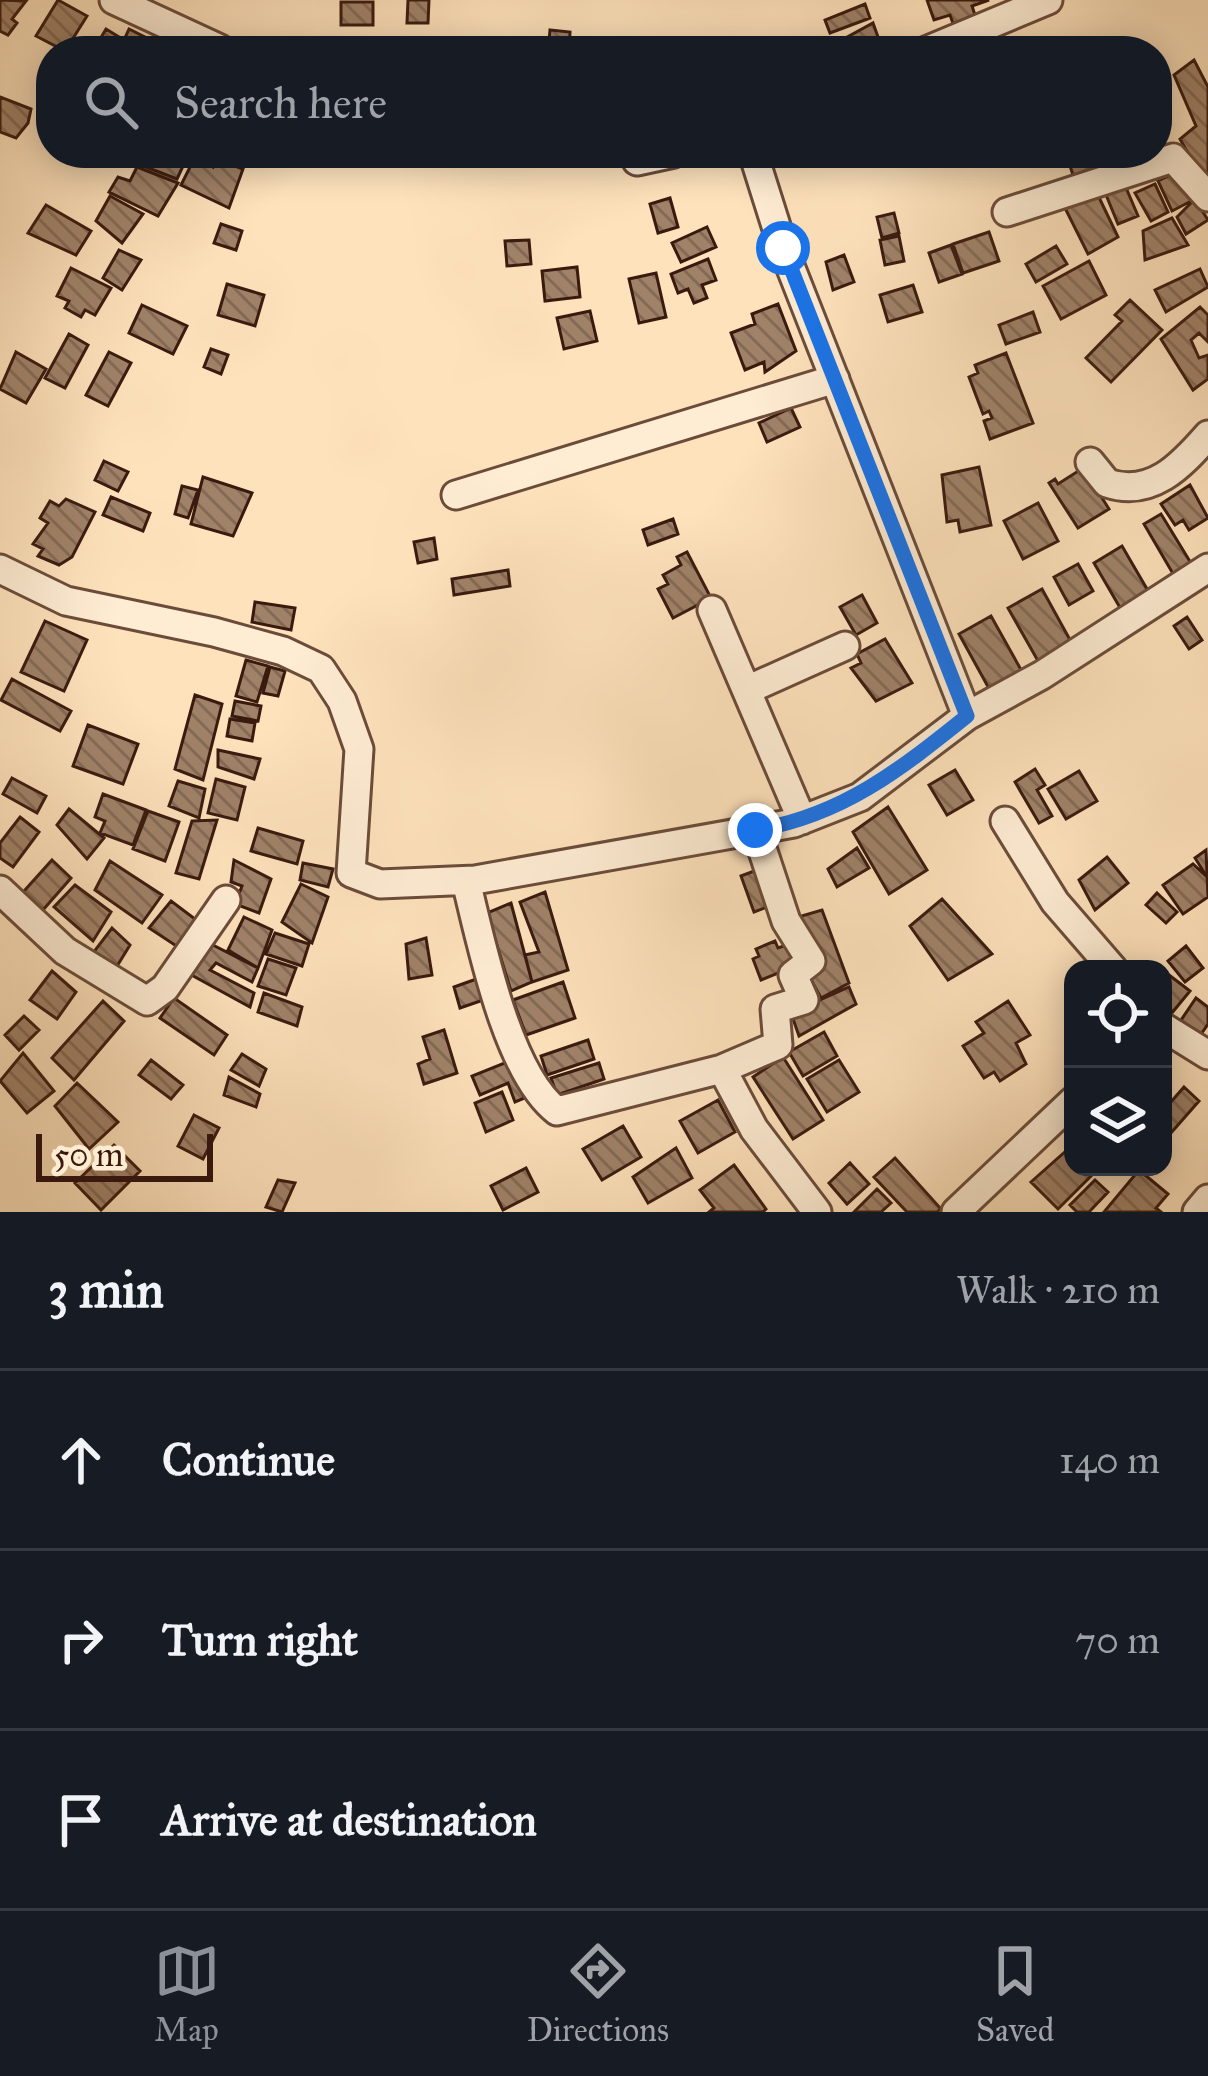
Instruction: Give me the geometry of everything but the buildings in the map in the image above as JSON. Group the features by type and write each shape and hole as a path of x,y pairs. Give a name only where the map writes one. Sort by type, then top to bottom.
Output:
{"street":[{"path":"114,0 192,36"},
{"path":"962,36 1048,0"},
{"path":"1172,158 1208,197"},
{"path":"758,168 783,248 967,716"},
{"path":"1007,212 1142,168"},
{"path":"456,495 835,379"},
{"path":"1090,462 1107,483 1144,487 1174,470 1208,435"},
{"path":"0,569 66,601 214,632 284,651 321,669 342,701 359,749 349,868 354,878 380,884 466,881 802,820 860,797 967,716 1042,675 1208,568"},
{"path":"712,610 802,820"},
{"path":"747,690 845,646"},
{"path":"1005,820 1055,902 1105,960"},
{"path":"466,881 492,991 540,1098 557,1111 722,1069 778,1045 775,1009 804,1000 793,975 811,961 786,921 755,830"},
{"path":"0,890 65,951 147,1001 165,988 226,900"},
{"path":"1172,1033 1208,1055"},
{"path":"722,1069 754,1129 817,1212"},
{"path":"956,1212 1064,1110"},
{"path":"1197,1212 1208,1198"}],"route":[{"path":"755,830 794,823 860,797 967,716 783,248"}]}
